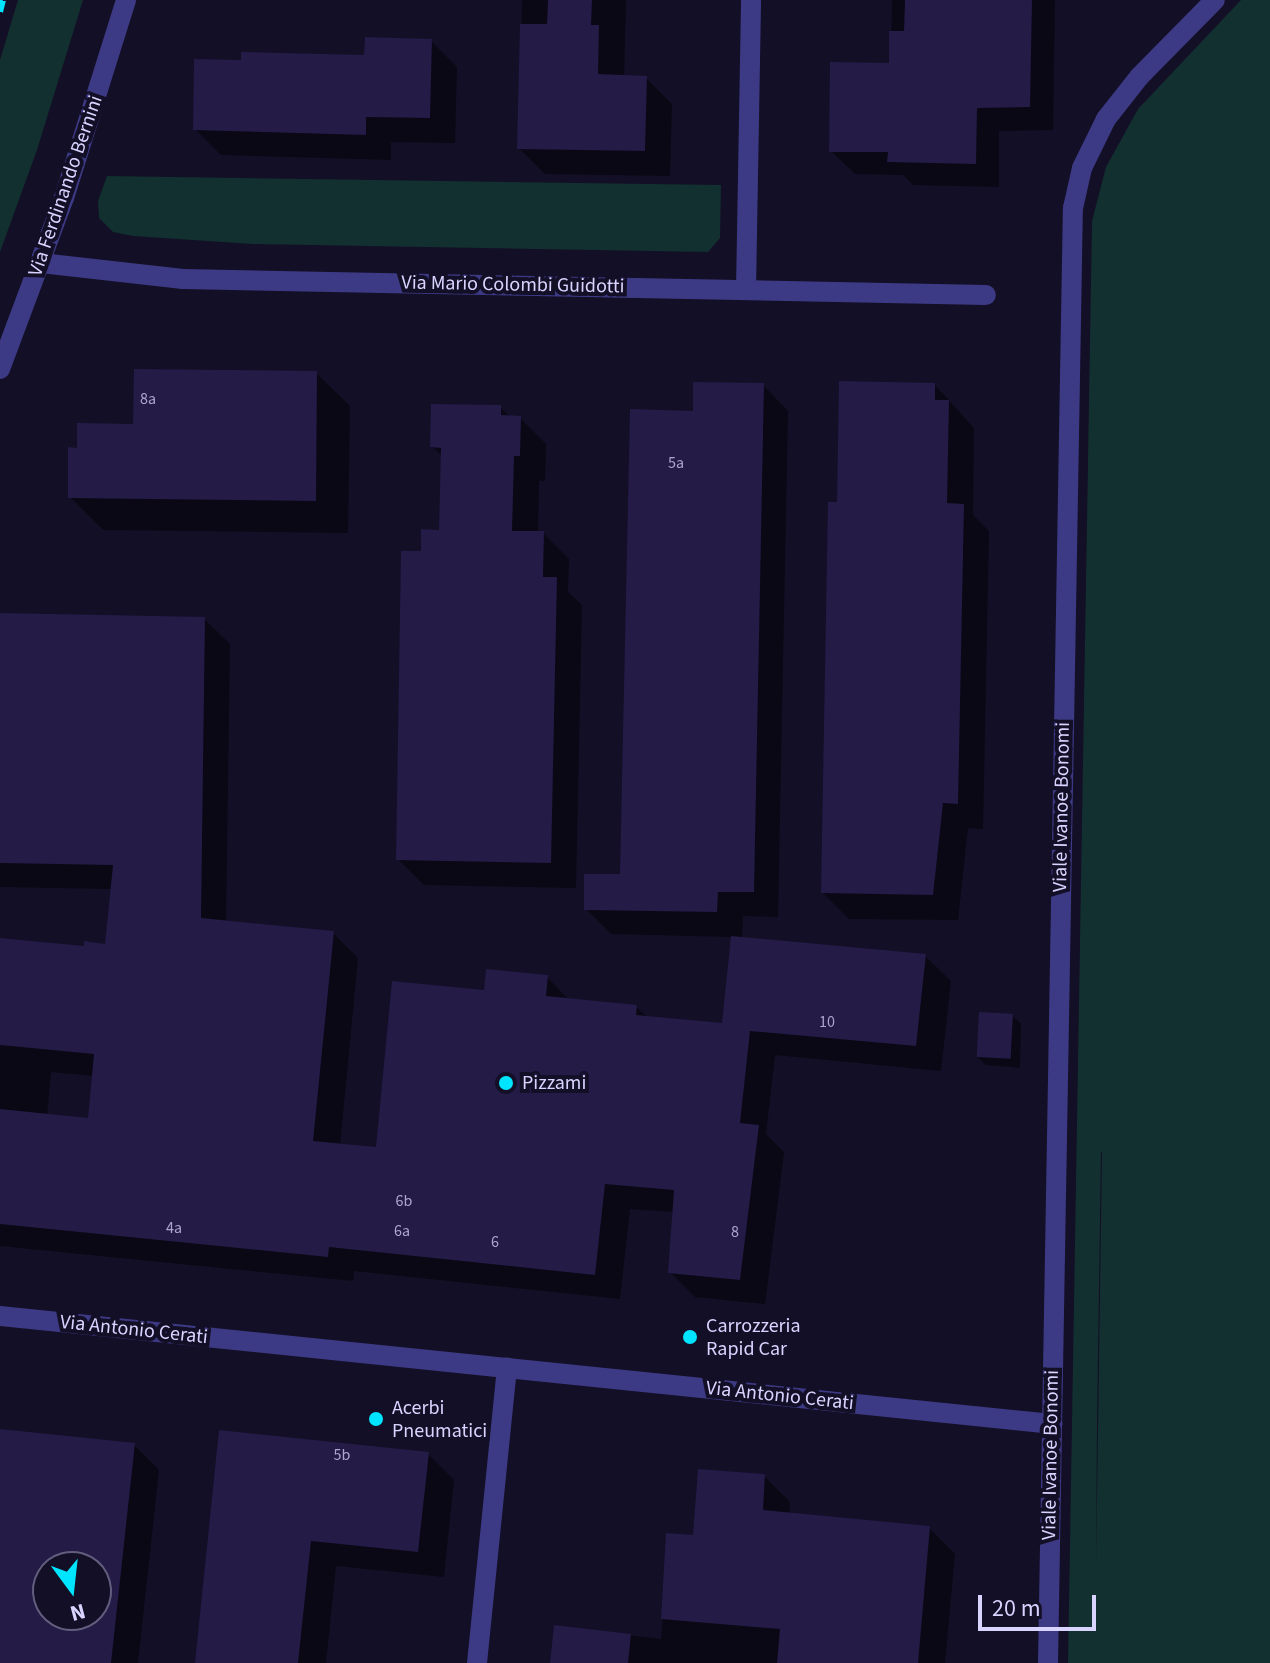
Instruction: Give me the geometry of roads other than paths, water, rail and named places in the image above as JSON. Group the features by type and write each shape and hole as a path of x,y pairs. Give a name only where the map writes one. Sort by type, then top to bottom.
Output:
{"street":[{"name":"Via Ferdinando Bernini","path":"0,369 41,263 126,0"},
{"path":"746,290 751,0"},
{"name":"Viale Ivanoe Bonomi","path":"1048,1663 1073,208 1082,168 1106,119 1149,66 1215,0"},
{"name":"Via Mario Colombi Guidotti","path":"41,263 183,279 986,295"},
{"name":"Via Antonio Cerati","path":"0,1316 1052,1424"},
{"path":"477,1663 507,1368"}],"railway":[{"path":"0,12 3,0"}],"place":[{"name":"Pizzami","path":"506,1083"},
{"name":"Carrozzeria Rapid Car","path":"690,1337"},
{"name":"Acerbi Pneumatici","path":"376,1419"}]}
